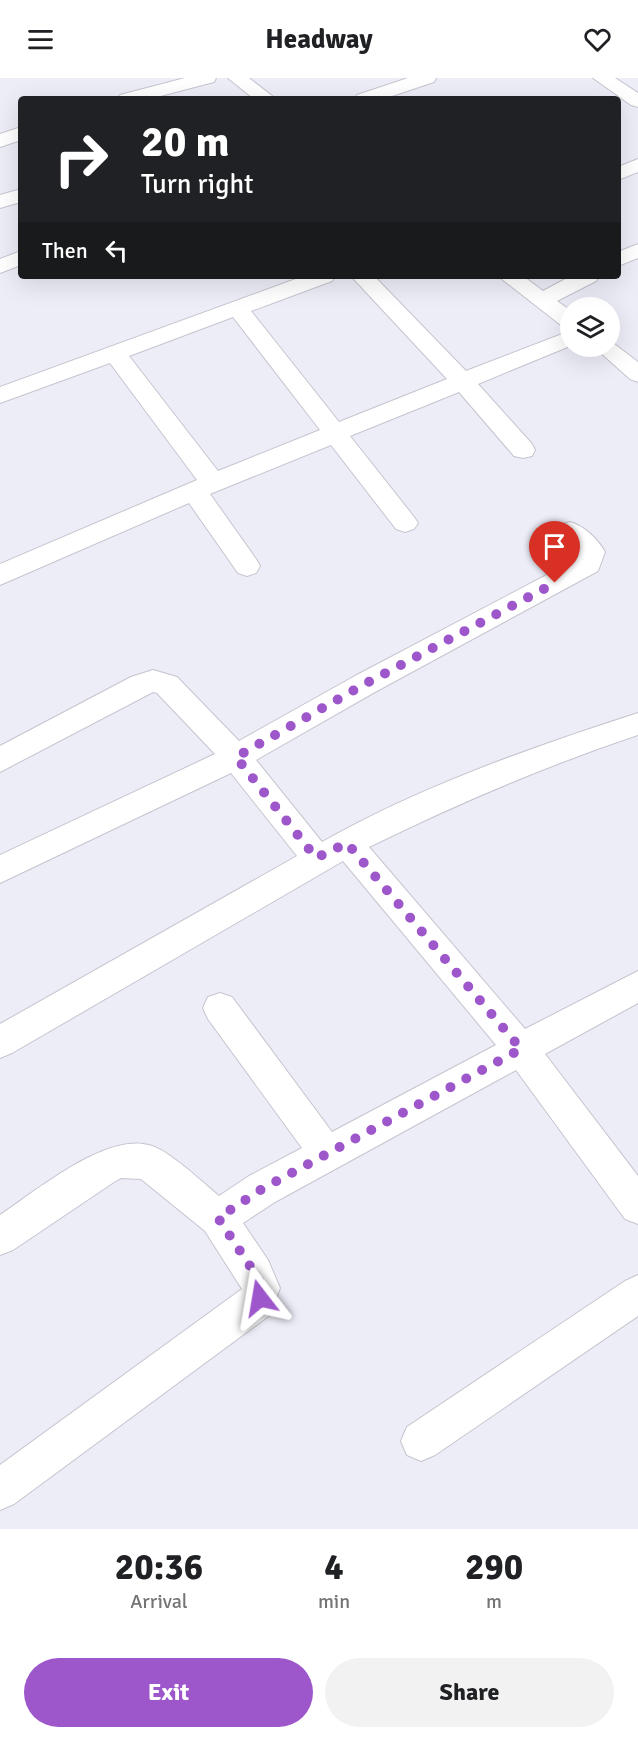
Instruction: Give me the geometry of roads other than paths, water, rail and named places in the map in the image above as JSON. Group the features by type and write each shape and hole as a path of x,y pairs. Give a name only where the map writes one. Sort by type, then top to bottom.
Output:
{"street":[{"path":"138,96 207,78"},
{"path":"237,78 262,96"},
{"path":"373,96 426,78"},
{"path":"602,78 628,99"},
{"path":"0,141 18,134"},
{"path":"621,173 638,165"},
{"path":"0,202 18,196"},
{"path":"621,258 638,250"},
{"path":"0,267 18,258"},
{"path":"0,394 316,279"},
{"path":"365,279 463,382 523,450"},
{"path":"513,279 560,314"},
{"path":"542,300 582,279"},
{"path":"237,308 405,523"},
{"path":"0,575 204,487 560,342"},
{"path":"115,354 204,487 247,566"},
{"path":"617,357 638,374"},
{"path":"0,870 236,757 365,684 589,564 591,552 570,531"},
{"path":"0,760 141,685 153,681 167,685 236,757 316,858"},
{"path":"0,1042 316,858 447,795 556,751 638,724"},
{"path":"347,843 521,1049 638,1206"},
{"path":"218,1218 262,1189 638,986"},
{"path":"220,1008 327,1154"},
{"path":"0,1237 101,1169 121,1161 148,1162 218,1218 262,1287 260,1298 250,1308 0,1490"},
{"path":"421,1441 638,1294"}]}
